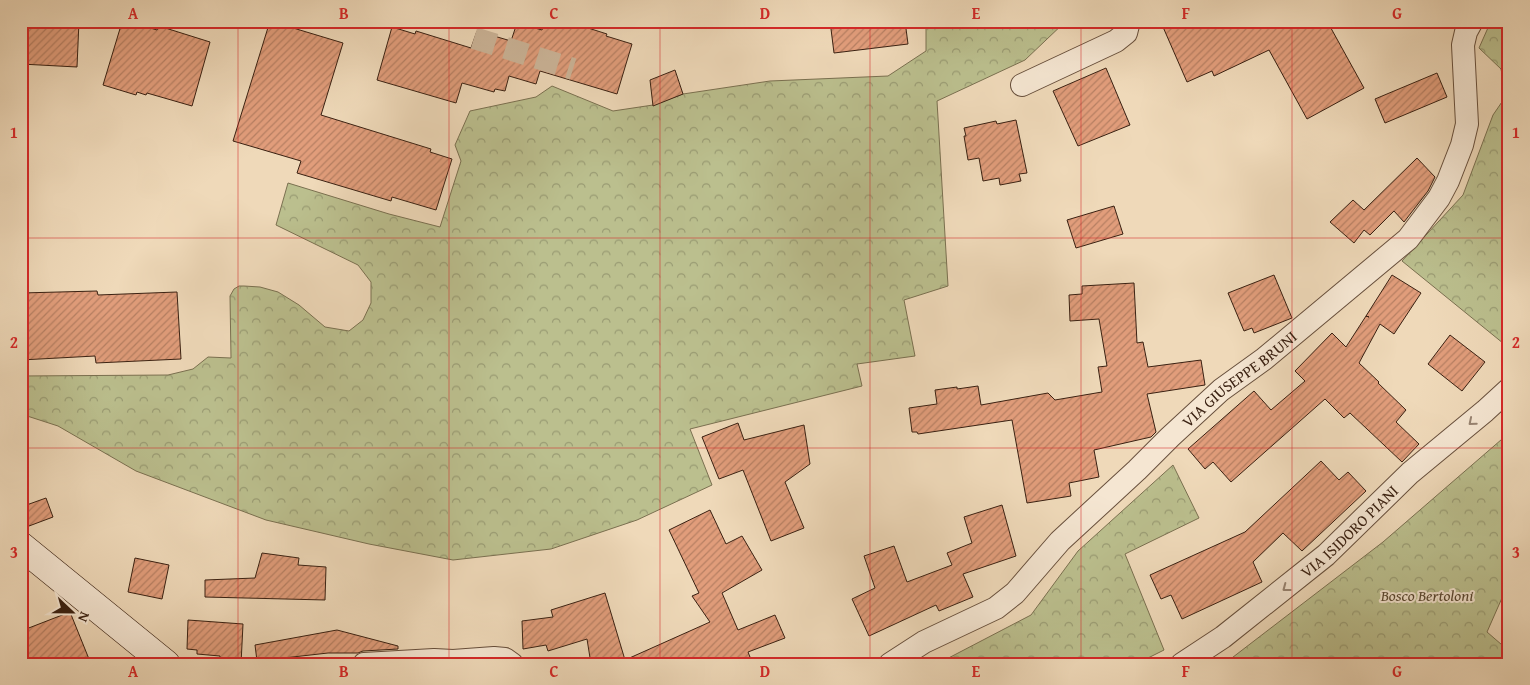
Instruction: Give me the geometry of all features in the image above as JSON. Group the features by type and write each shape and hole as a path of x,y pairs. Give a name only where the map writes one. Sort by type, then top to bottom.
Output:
{"street":[{"path":"1022,85 1116,41 1126,33 1129,21"},
{"name":"VIA GIUSEPPE BRUNI","path":"890,664 924,642 996,608 1015,593 1060,541 1213,397 1264,360 1408,239 1439,198 1462,145 1467,124 1463,45 1466,32 1472,21"},
{"name":"VIA ISIDORO PIANI","path":"1182,664 1223,637 1326,555 1410,473 1486,411 1509,389"},
{"path":"21,546 166,664"},
{"path":"364,664 494,658 505,659 512,664"}],"green space":[{"path":"926,21 1066,21 1025,60 937,101 948,286 904,300 915,356 857,364 862,386 690,429 712,485 637,520 551,549 453,560 369,544 266,520 136,471 58,426 21,414 21,376 168,375 193,369 208,357 231,358 230,296 234,289 239,286 260,287 278,292 299,305 325,327 349,331 363,320 371,303 371,282 358,265 276,225 288,183 389,214 440,227 461,161 455,145 470,111 536,97 552,86 613,111 653,105 683,94 770,81 888,76 926,51"},
{"path":"1491,21 1509,21 1509,348 1402,261 1463,195 1493,115 1506,96 1501,69 1479,48"},
{"name":"Bosco Bertoloni","path":"1509,433 1509,582 1487,632 1509,651 1509,664 1224,664 1383,542"},
{"path":"1173,465 1199,518 1125,554 1164,650 1136,664 937,664 1031,615 1078,551"}],"building":[{"path":"21,21 79,21 77,67 21,64"},
{"path":"270,21 343,43 321,115 431,149 430,152 452,159 436,210 392,197 391,201 297,173 301,161 233,141"},
{"path":"545,21 566,21 632,44 617,94 540,71 536,84 509,76 505,91 495,89 494,92 462,83 456,103 377,80 392,27 415,34 416,31 471,48 477,31 511,41 517,23 542,30"},
{"path":"830,21 905,21 908,44 834,53"},
{"path":"1177,21 1327,21 1364,88 1307,119 1269,50 1214,76 1212,71 1187,82 1163,27"},
{"path":"122,22 157,30 159,26 210,42 192,106 147,93 146,95 137,92 136,95 103,85"},
{"path":"1106,68 1130,125 1078,146 1053,91"},
{"path":"675,70 683,94 653,106 650,80"},
{"path":"1437,73 1447,97 1385,123 1375,99"},
{"path":"1016,120 1027,173 1019,174 1021,181 1000,185 999,178 983,181 979,158 968,160 964,128 996,121 997,124"},
{"path":"1417,158 1435,177 1428,191 1404,222 1394,211 1370,235 1364,230 1354,243 1330,222 1353,200 1364,210"},
{"path":"1114,206 1123,234 1076,248 1067,220"},
{"path":"1274,275 1292,318 1254,333 1252,328 1244,331 1228,293"},
{"path":"1392,275 1421,293 1394,334 1380,324 1359,363 1406,410 1396,422 1419,444 1402,462 1350,413 1344,418 1325,399 1231,482 1213,462 1205,469 1188,449 1254,391 1271,410 1305,381 1295,371 1332,333 1346,347"},
{"path":"1134,283 1137,343 1143,342 1148,367 1201,360 1205,385 1147,394 1156,432 1151,437 1094,450 1099,477 1069,483 1071,496 1027,503 1012,420 918,434 917,432 912,432 909,408 937,404 935,390 978,386 981,405 1048,393 1055,400 1102,392 1098,367 1107,366 1099,319 1070,321 1069,295 1082,294 1082,286"},
{"path":"97,291 98,295 177,292 181,359 96,363 95,356 21,360 21,293"},
{"path":"1450,335 1485,362 1462,391 1428,364"},
{"path":"738,423 744,440 804,425 810,464 785,482 804,528 771,541 743,470 719,479 702,437"},
{"path":"1321,461 1339,480 1348,472 1366,491 1302,551 1283,533 1253,562 1262,582 1182,619 1171,595 1161,599 1150,575 1245,532"},
{"path":"46,498 53,517 21,529 21,507"},
{"path":"1002,505 1016,556 963,574 973,597 939,611 936,605 869,636 852,599 875,588 864,556 894,546 907,582 952,565 947,553 972,543 964,517"},
{"path":"710,510 726,544 742,536 762,570 722,593 738,630 775,615 785,638 748,652 750,657 730,664 591,664 587,639 548,651 546,645 523,649 522,621 553,617 551,610 605,593 625,660 710,622 692,596 699,593 669,530"},
{"path":"262,553 299,558 298,565 326,567 325,600 205,597 205,580 255,578"},
{"path":"135,558 169,565 162,599 128,592"},
{"path":"70,612 91,664 21,664 21,631"},
{"path":"188,620 243,624 241,664 219,664 220,656 197,654 197,650 187,649"},
{"path":"337,630 398,646 398,649 358,653 328,653 257,661 255,645"}],"tunnel":[{"path":"474,38 573,69"}]}
